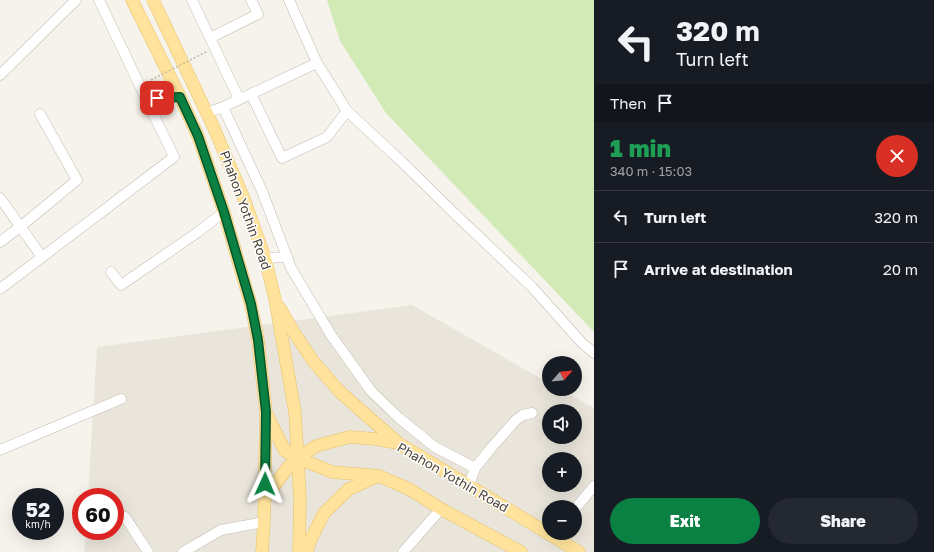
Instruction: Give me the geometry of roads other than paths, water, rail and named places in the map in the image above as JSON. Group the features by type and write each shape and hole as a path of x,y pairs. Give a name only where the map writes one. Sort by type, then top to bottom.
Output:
{"main road":[{"name":"Phahon Yothin Road","path":"132,0 198,136 224,212 251,304 258,340 266,412 262,552"},
{"name":"Phahon Yothin Road","path":"153,0 207,113 244,199 265,258 275,299 295,412 300,500 299,552"},
{"path":"275,299 293,331 313,361 335,387 398,443"},
{"name":"Phahon Yothin Road","path":"266,412 285,451 332,472 379,476 409,489 441,509 521,552"},
{"name":"Phahon Yothin Road","path":"264,498 289,466 316,446 349,438 376,439 398,443 542,528"},
{"path":"307,552 310,541 324,513 350,489 379,476"},
{"name":"Phahon Yothin Road","path":"561,540 579,552"}],"street":[{"path":"0,75 76,0"},
{"path":"0,289 174,157 99,0"},
{"path":"192,0 239,99"},
{"path":"210,38 258,14 252,0"},
{"path":"289,0 317,63 348,111 532,287 582,343 594,353"},
{"path":"207,113 317,63"},
{"path":"251,94 282,158 327,137 348,111"},
{"path":"145,98 180,97"},
{"path":"223,107 262,191 292,268 330,335 372,391 399,418 435,447 474,468"},
{"path":"0,242 77,180 40,114"},
{"path":"0,198 42,257"},
{"path":"111,272 120,285 198,232 224,212"},
{"path":"265,258 287,257"},
{"path":"0,450 121,399"},
{"path":"469,485 474,468 516,420 523,415 532,413"},
{"path":"582,501 594,486"},
{"path":"403,552 441,509"},
{"path":"125,517 148,552"},
{"path":"182,552 221,530 264,522"}]}
